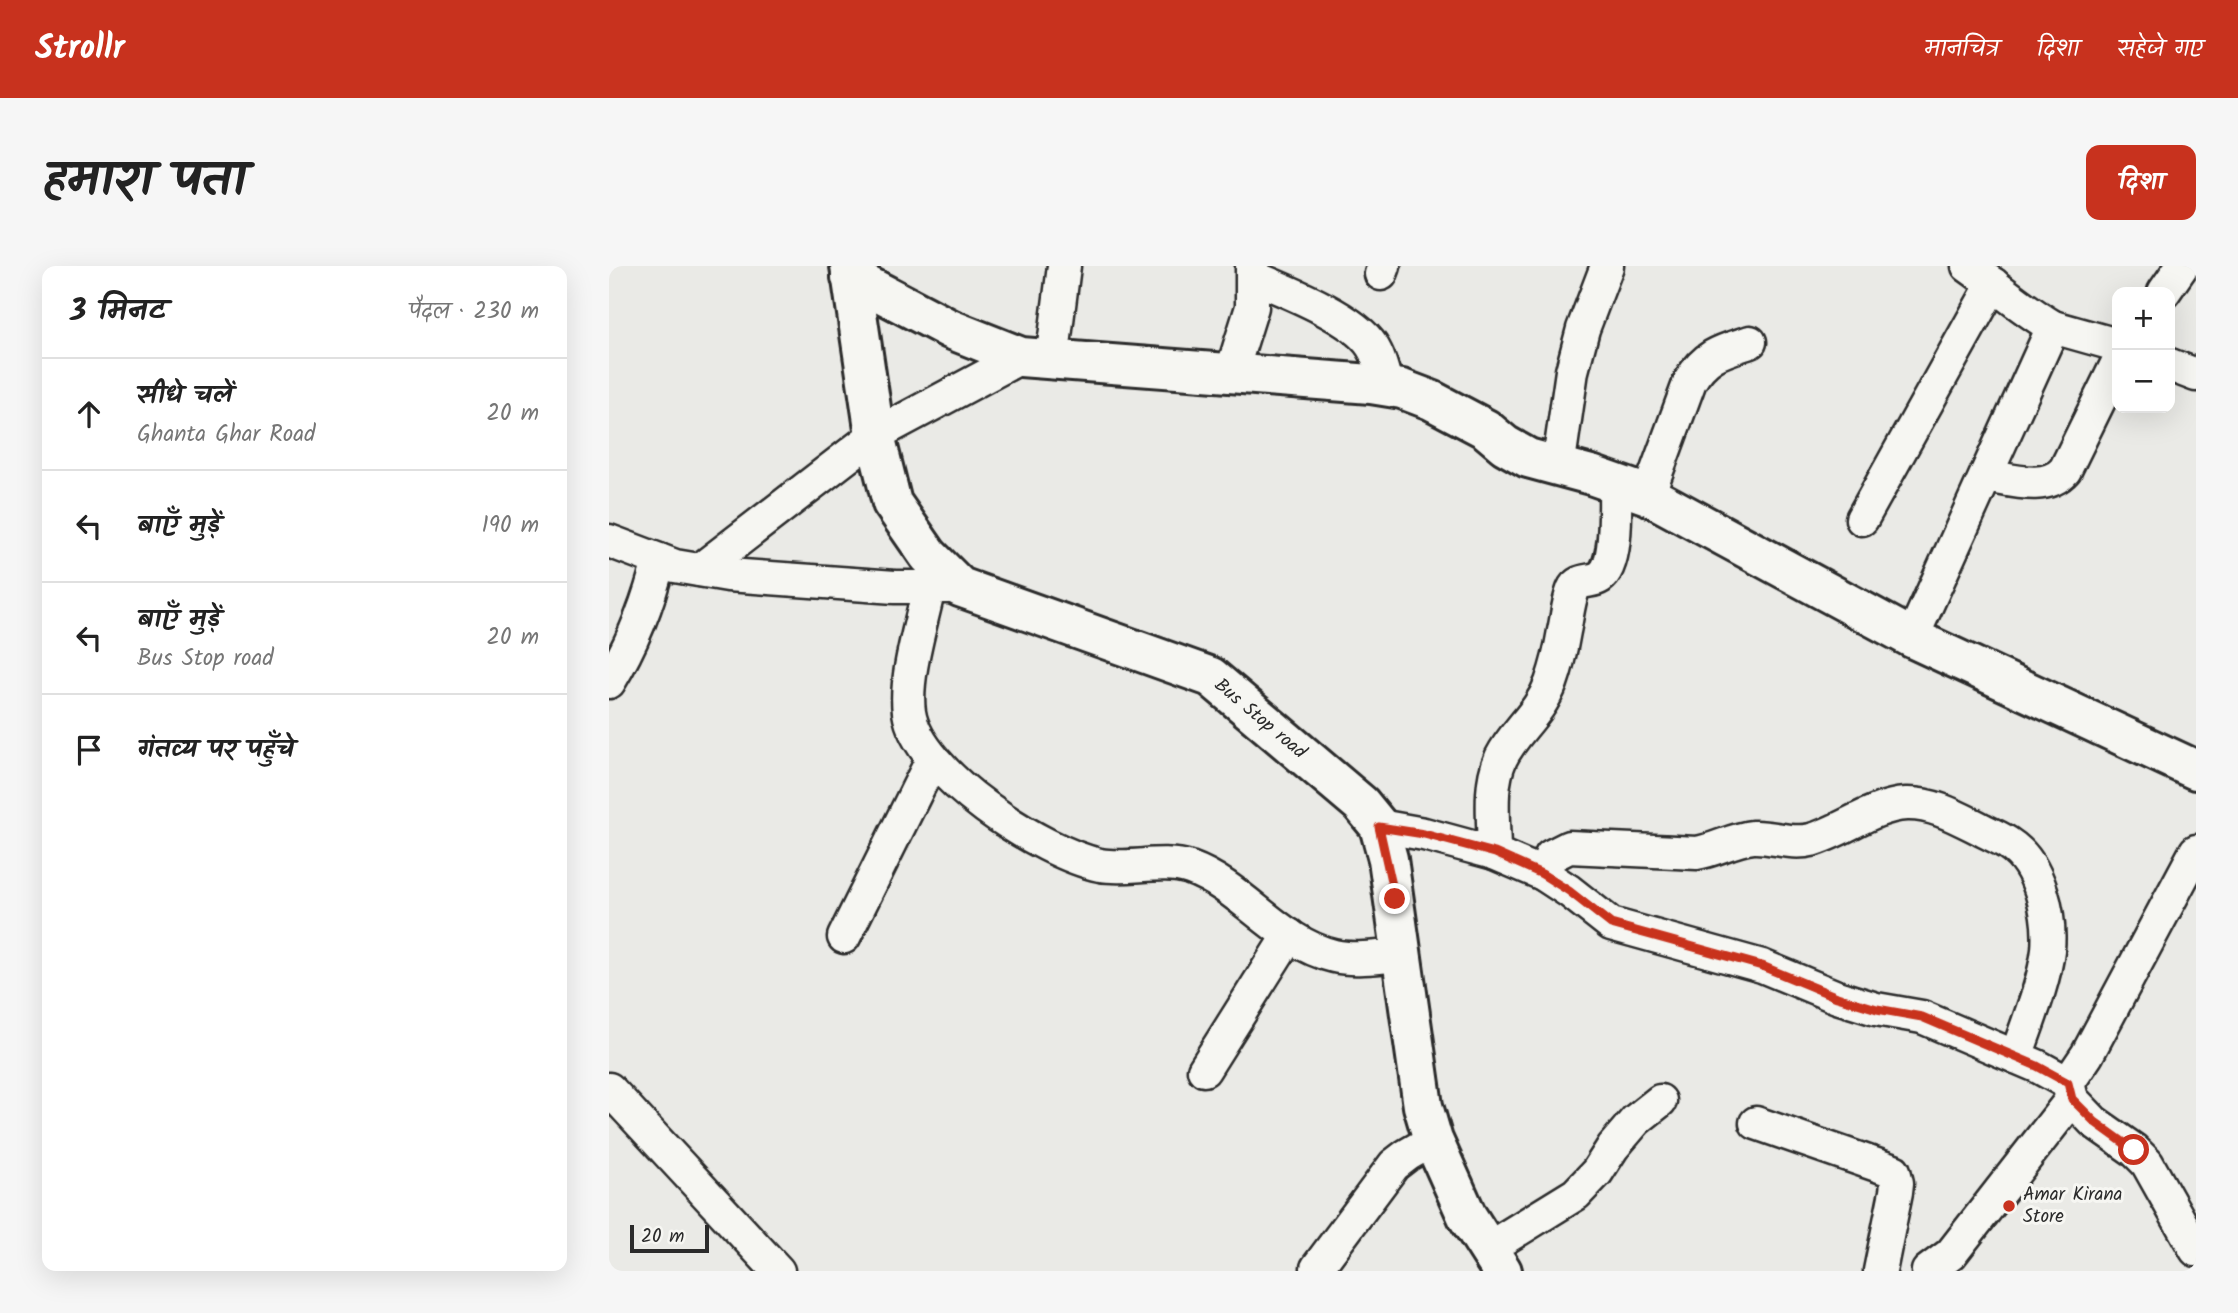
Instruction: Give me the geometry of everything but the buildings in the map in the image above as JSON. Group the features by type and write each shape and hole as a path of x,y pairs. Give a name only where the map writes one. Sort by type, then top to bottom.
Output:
{"street":[{"path":"700,570 875,435 1037,359 1064,266"},
{"path":"1558,468 1572,372 1583,330 1607,266"},
{"path":"2167,287 2182,266"},
{"path":"851,272 950,330 1037,359 1402,389 1431,400 1486,429 1528,458 1591,475 1632,490 1912,638 2196,770"},
{"name":"Bus Stop road","path":"851,272 875,435 893,503 928,555 945,587 1211,677 1361,804 1379,827 1391,872 1423,1106 1433,1140 1467,1216 1495,1260"},
{"path":"1231,374 1252,307 1252,272 1309,301 1360,332 1377,357 1387,387"},
{"path":"1862,519 1980,275 2008,298 2053,327 2112,344"},
{"path":"1912,638 2053,327"},
{"path":"1495,853 1494,791 1499,766 1511,743 1540,707 1546,694 1557,666 1575,585 1601,576 1606,570 1632,490 1698,368 1717,353 1750,342"},
{"path":"2175,367 2196,375"},
{"path":"1986,476 2033,483 2050,482 2058,478 2065,470 2112,374"},
{"path":"609,541 659,560 700,570 754,577 895,587 945,587 907,693 909,715 918,740 932,760 994,815 1054,850 1101,865 1188,868 1213,879 1289,935 1333,956 1353,958 1403,955"},
{"path":"609,682 641,622 659,560"},
{"path":"844,937 932,760"},
{"path":"1542,874 1551,856 1569,847 1697,853 1755,837 1797,842 1812,840 1887,808 1903,804 1933,807 1946,812 2011,844 2038,878 2048,949 2016,1057"},
{"path":"1379,827 1424,834 1495,853 1542,874 1611,924 1762,966 1863,1005 1922,1017 2016,1057 2070,1091 2095,1122 2134,1150 2147,1163 2196,1250"},
{"path":"1928,1271 1951,1254 2070,1091 2196,850"},
{"path":"1204,1070 1289,935"},
{"path":"609,1089 774,1269"},
{"path":"1495,1260 1576,1194 1597,1172 1613,1147 1636,1120 1660,1101"},
{"path":"1756,1123 1894,1171 1897,1176 1896,1192 1880,1271"},
{"path":"1317,1268 1394,1165 1433,1140"}],"place":[{"name":"Amar Kirana Store","path":"2009,1206"}],"route":[{"path":"1395,899 1379,827 1424,834 1495,853 1542,874 1611,924 1762,966 1837,997 1877,1009 1922,1017 2037,1066 2068,1083 2072,1099 2095,1122 2134,1150"}]}
